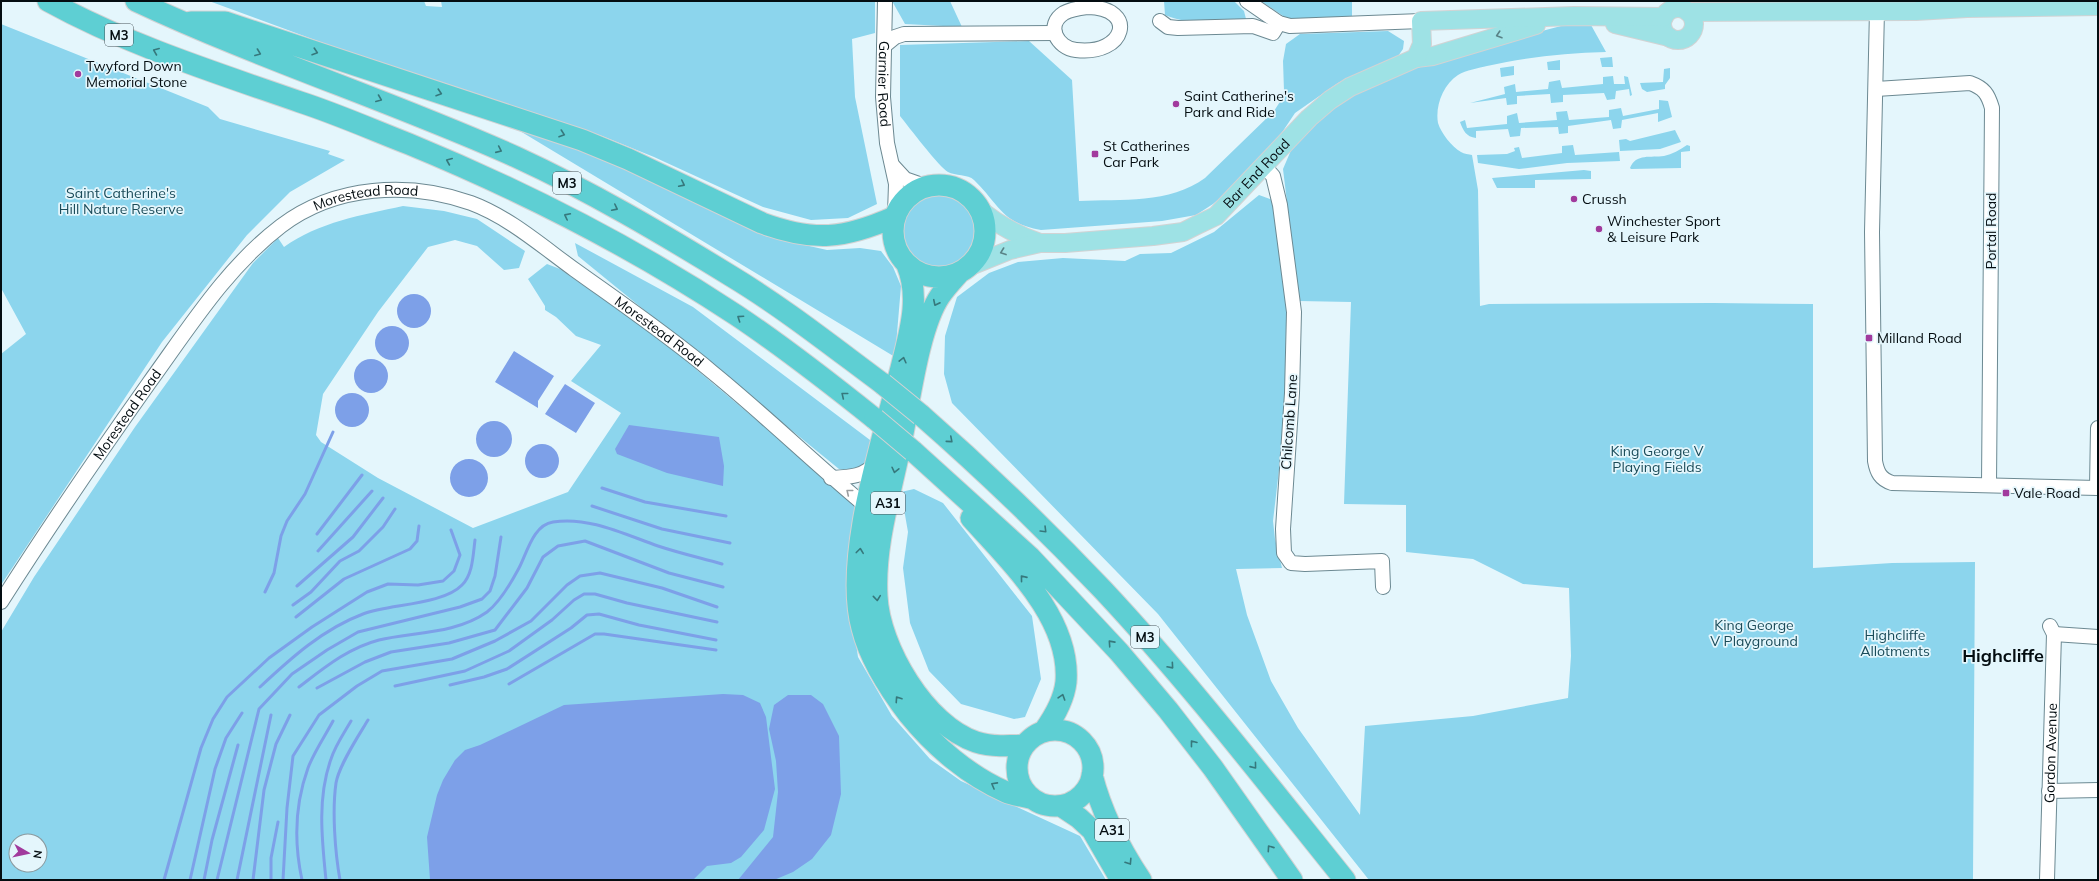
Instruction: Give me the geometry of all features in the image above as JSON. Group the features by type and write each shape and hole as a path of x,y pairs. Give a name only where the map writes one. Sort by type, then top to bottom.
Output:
{"highway":[{"name":"M3","path":"48,1 152,49 225,77 302,102 409,144 509,187 557,210 684,282 736,315 794,356 875,419 913,451 1030,557 1119,652 1168,710 1213,768 1292,880"},
{"name":"M3","path":"136,1 182,22 424,117 518,158 560,179 666,235 732,276 883,384 976,463 1104,591 1191,690 1345,880"},
{"name":"M3","path":"182,22 225,22 582,140 628,159 762,223 781,230 809,236 846,233 895,215"},
{"path":"938,184 956,188 972,199 979,209 983,219 984,240 981,250 964,270 938,278 916,272 907,265 899,255 894,243 892,230 895,215 907,196 926,186 938,184"},
{"name":"A31","path":"907,265 914,286 911,327 867,507 857,575 857,604 862,628 884,679 920,728 962,765 1007,793 1030,798"},
{"name":"A31","path":"964,270 940,297 930,318 917,365 880,544 876,572 877,598 882,624 901,669 916,692 941,721 957,733 975,742 994,746 1024,745"},
{"name":"M3","path":"913,451 1021,575 1037,596 1051,621 1065,662 1066,682 1063,696 1054,716 1044,731"},
{"path":"1057,730 1069,733 1080,740 1088,750 1093,762 1092,775 1082,796 1068,804 1061,806 1039,803 1030,798 1023,789 1018,778 1018,761 1024,745 1033,737 1044,731 1057,730"},
{"name":"A31","path":"1092,775 1098,800 1110,826 1141,880"},
{"name":"A31","path":"1061,806 1079,818 1092,830 1121,880"}],"main road":[{"path":"1416,58 1422,44 1421,21 1596,17 1679,11 1722,13 2098,6"},
{"path":"1596,17 1677,40 1683,39 1690,35 1679,11"},
{"path":"1668,37 1662,26 1679,11"},
{"name":"Bar End Road","path":"979,209 993,221 1017,235 1040,242 1065,243 1183,232 1216,216 1299,127 1330,100 1350,87 1416,58 1433,56 1535,25 1549,18"},
{"name":"Bar End Road","path":"964,270 1010,250 1040,242"}],"street":[{"name":"Garnier Road","path":"885,1 884,118 887,143 896,184 895,215"},
{"path":"1247,1 1276,28"},
{"path":"1877,10 1872,232 1875,461 1877,471 1885,481 1892,483 2098,488 2098,428"},
{"path":"1160,21 1168,26 1178,28 1252,26 1276,28 1421,21"},
{"path":"884,46 895,37 904,34 1055,33"},
{"name":"Portal Road","path":"1876,89 1970,83 1980,86 1988,94 1992,108 1989,485"},
{"path":"893,166 905,179 926,186"},
{"name":"Chilcomb Lane","path":"1264,166 1273,176 1280,205 1294,312 1292,393 1283,529 1284,553 1291,563 1305,564 1382,561 1383,587"},
{"name":"Morestead Road","path":"1,602 128,413 206,303 237,267 278,229 301,213 319,204 346,195 372,190 400,190 440,194 475,205 512,225 688,352 758,410 831,478 867,507"},
{"path":"831,478 854,477 868,471 878,462"},
{"name":"Gordon Avenue","path":"2047,880 2052,630 2098,637"},
{"path":"2049,791 2098,790"}],"green space":[{"path":"209,1 424,1 426,6 442,7 441,1 875,1 875,33 852,39 855,97 877,204 848,218 811,220 763,207 654,157 602,136 342,50"},
{"path":"892,1 950,1 962,27 905,24"},
{"path":"1164,1 1234,1 1244,11 1246,19 1215,22 1184,21 1165,15"},
{"path":"1261,1 1352,1 1352,16 1292,22"},
{"name":"Saint Catherine's Hill Nature Reserve","path":"1,24 208,107 220,119 330,151 328,154 345,160 290,192 247,235 162,342 1,585 1,354 26,334 1,288"},
{"name":"King George V Playing Fields","path":"1591,25 1606,52 1561,54 1472,69 1461,73 1453,79 1448,84 1441,96 1437,116 1438,123 1444,135 1458,150 1472,155 1478,190 1480,306 1489,304 1813,304 1813,568 1892,563 1975,562 1973,880 1369,880 1158,614 952,403 944,374 945,336 957,297 989,273 1018,262 1063,258 1125,261 1140,254 1171,253 1214,232 1259,195 1273,200 1287,266 1285,384 1282,444 1273,521 1275,539 1282,568 1236,569 1247,615 1271,681 1298,728 1360,815 1365,726 1473,716 1568,698 1571,656 1569,588 1523,584 1473,559 1406,552 1406,505 1344,504 1351,302 1299,301 1283,169 1292,148 1319,117 1355,89 1424,64 1561,26"},
{"path":"1388,31 1404,41 1403,49 1396,59 1379,64 1338,83 1295,113 1273,146 1243,179 1213,204 1196,215 1162,221 1041,230 1017,223 1002,211 974,180 948,172 944,169 900,116 900,45 1029,41 1072,80 1079,201 1128,200 1161,196 1191,186 1205,178 1274,111 1283,97 1283,61 1286,44 1300,34"},
{"path":"1612,57 1613,67 1602,67 1600,58"},
{"path":"1560,60 1560,70 1548,70 1547,62"},
{"path":"1514,66 1514,75 1501,77 1500,68"},
{"path":"1670,68 1670,78 1665,85 1665,89 1647,92 1642,89 1640,83 1663,82 1664,69"},
{"path":"1613,76 1614,84 1625,84 1624,76 1628,77 1632,95 1630,96 1629,89 1616,91 1615,99 1607,100 1604,93 1563,95 1563,102 1551,103 1550,94 1517,96 1517,104 1507,105 1506,98 1470,103 1505,94 1504,87 1515,84 1516,92 1548,89 1549,82 1560,80 1562,88 1603,84 1603,77"},
{"path":"1659,100 1668,101 1672,117 1658,122 1658,113 1622,120 1621,128 1613,129 1611,120 1568,126 1568,133 1559,134 1558,127 1521,128 1520,136 1510,137 1508,129 1476,131 1476,138 1467,135 1460,122 1465,120 1467,128 1507,124 1507,116 1517,113 1519,123 1557,120 1556,112 1567,111 1569,120 1609,117 1609,110 1621,108 1623,116 1659,109"},
{"path":"515,128 594,152 765,236 827,250 860,248 881,251 893,267 901,286 895,357"},
{"path":"1675,130 1681,142 1660,149 1620,151 1619,140 1626,139 1630,141"},
{"path":"1573,145 1575,155 1619,152 1620,161 1567,163 1519,169 1478,163 1477,155 1507,154 1515,151 1514,148 1519,147 1522,158 1562,153 1562,146"},
{"path":"1687,145 1690,146 1690,151 1681,152 1681,168 1630,168 1636,160 1640,158 1664,156 1676,152"},
{"path":"1584,170 1591,171 1591,179 1535,180 1535,188 1497,188 1492,178"},
{"path":"938,195 959,201 969,211 975,232 969,253 959,263 938,269 917,263 907,253 901,232 907,211 917,201"},
{"path":"403,206 444,211 477,219 525,251 519,268 504,270 477,246 455,240 428,247 378,312 323,394 316,435 321,442 378,478 473,528 568,492 621,413 571,381 601,345 576,336 556,317 545,310 545,306 528,279 547,264 560,269 660,339 859,509 854,630 858,657 892,716 930,759 961,781 1080,836 1106,880 1,880 1,632 34,577 135,427 253,263 278,238 284,247 297,238 326,225 357,216"},
{"path":"575,243 693,307 874,443 871,462 850,471 839,469 578,256"},
{"path":"914,489 943,503 1032,616 1041,679 1025,717 1014,719 961,704 929,671 910,623 903,568 908,532 901,492"}],"shaded area":[{"path":"417,294 426,299 430,304 430,318 426,323 421,327 411,328 407,327 398,318 397,308 398,304 407,295"},
{"path":"389,326 395,326 399,327 406,333 409,343 408,350 402,357 395,360 389,360 385,359 378,353 375,346 375,340 376,336 382,329"},
{"path":"514,351 554,376 538,401 538,408 495,382"},
{"path":"374,359 383,364 387,369 387,383 383,388 378,392 368,393 364,392 355,383 354,373 355,369 364,360"},
{"path":"565,384 595,403 576,433 545,414"},
{"path":"355,393 364,398 368,403 368,417 364,422 359,426 349,427 345,426 336,417 335,407 336,403 345,394"},
{"path":"498,421 507,426 511,432 511,446 507,452 498,457 490,457 481,452 477,446 476,435 481,426 487,422"},
{"path":"629,425 719,437 724,466 723,486 667,473 617,454 615,449"},
{"path":"545,444 552,446 557,451 559,461 557,471 552,476 539,478 532,476 527,471 525,458 527,451 532,446"},
{"path":"465,459 473,459 483,464 487,471 487,485 483,492 473,497 465,497 455,492 453,489 450,482 450,474 455,464 458,462"},
{"path":"723,694 743,695 760,703 766,717 775,789 764,830 741,857 731,863 707,866 693,880 430,880 427,837 437,795 443,780 455,760 465,750 480,745 564,705"},
{"path":"788,695 811,695 823,704 839,736 841,794 831,835 812,859 793,872 774,880 738,880 773,837 778,792 776,761 769,729 774,705"}],"waterway":[{"path":"265,592 274,573 281,536 287,521 305,494 333,432"},
{"path":"317,534 362,475"},
{"path":"602,488 645,502 726,516"},
{"path":"318,551 372,491"},
{"path":"297,586 353,537 383,498"},
{"path":"592,506 662,529 730,543"},
{"path":"293,605 311,592 340,561 359,551 383,527 395,509"},
{"path":"299,687 337,659 357,648 392,637 462,625 487,612 501,598 519,568 532,540 540,528 546,524 567,521 594,524 666,549 722,564"},
{"path":"296,617 344,579 410,549 417,541 419,526"},
{"path":"164,880 201,748 213,719 227,697 269,658 312,627 367,592 388,584 418,585 443,581 454,571 460,555 451,530"},
{"path":"217,880 259,709 292,674 327,650 358,632 460,607 482,599 490,591 495,576 501,537"},
{"path":"260,687 308,645 348,620 374,611 442,597 453,592 466,581 472,564 475,540"},
{"path":"317,688 365,662 391,652 449,643 495,630 527,588 543,557 558,546 585,541 669,573 723,587"},
{"path":"283,880 287,808 293,756 319,715 357,686 382,671 452,659 495,641 531,621 567,585 580,576 600,573 662,588 717,607"},
{"path":"395,686 465,671 509,651 552,620 574,600 584,594 595,594 627,603 717,622"},
{"path":"450,685 484,677 507,669 571,628 587,615 599,614 639,625 716,640"},
{"path":"509,684 595,634 716,650"},
{"path":"190,880 215,769 226,738 242,713"},
{"path":"237,880 271,715"},
{"path":"253,880 264,790 276,744 290,715"},
{"path":"340,880 335,832 334,806 336,783 345,759 368,720"},
{"path":"302,880 299,866 297,838 300,795 310,762 333,721"},
{"path":"326,880 322,834 322,804 324,789 333,754 351,721"},
{"path":"204,880 212,840 238,745"},
{"path":"271,880 271,858 278,822"}],"place":[{"name":"Twyford Down Memorial Stone","path":"78,74"},
{"name":"Saint Catherine's Park and Ride","path":"1176,104"},
{"name":"St Catherines Car Park","path":"1095,154"},
{"name":"Crussh","path":"1574,199"},
{"name":"Winchester Sport & Leisure Park","path":"1599,229"},
{"name":"Milland Road","path":"1869,338"},
{"name":"Vale Road","path":"2006,493"}],"district":[{"name":"Highcliffe","path":"2003,656"}],"park label":[{"name":"King George V Playground","path":"1754,634"},
{"name":"Highcliffe Allotments","path":"1895,644"}]}
